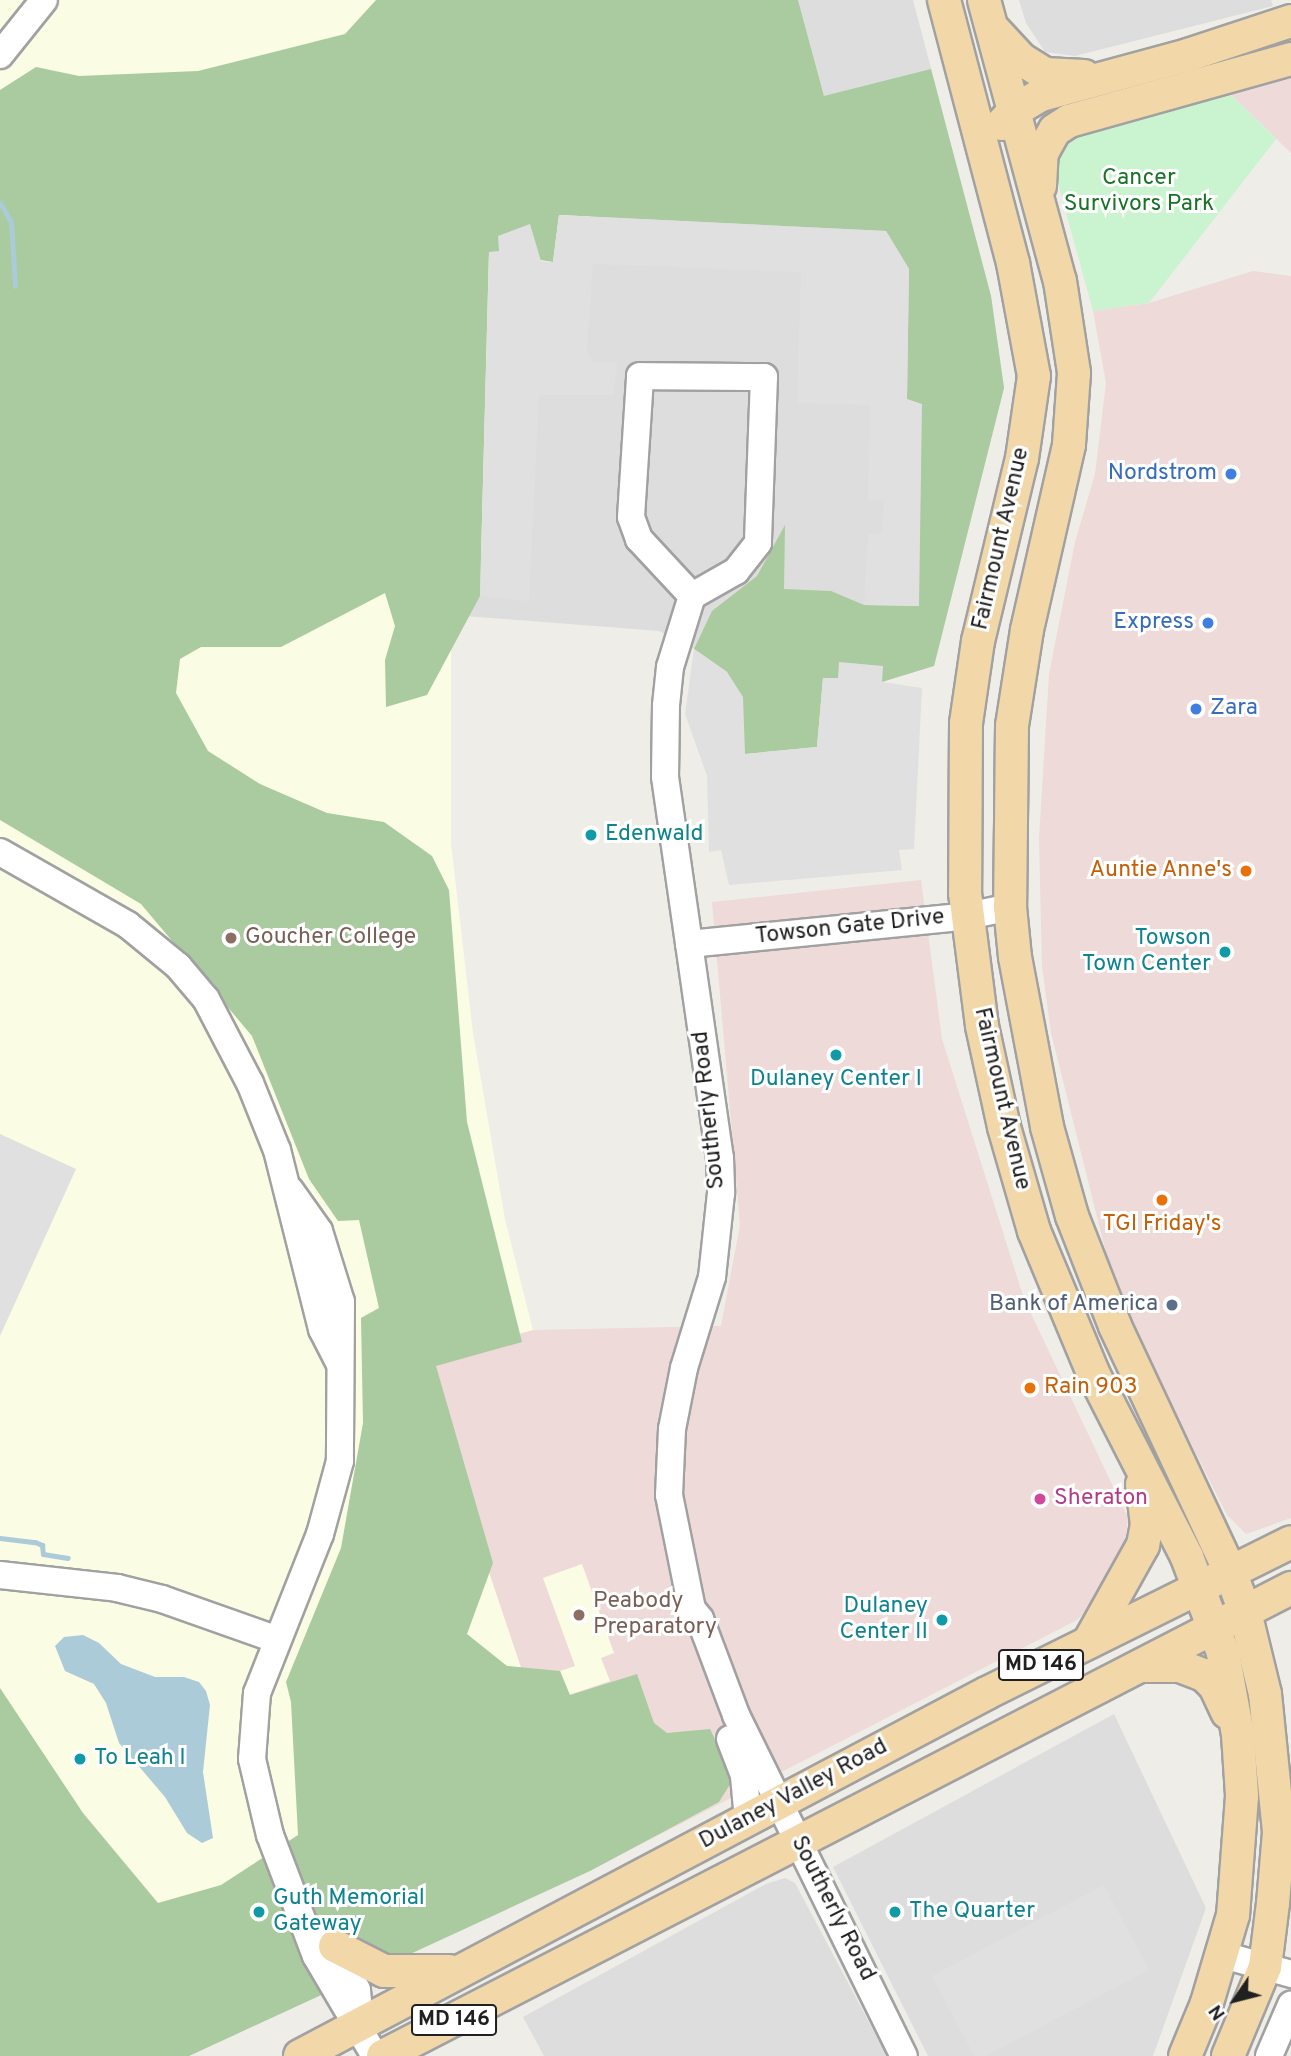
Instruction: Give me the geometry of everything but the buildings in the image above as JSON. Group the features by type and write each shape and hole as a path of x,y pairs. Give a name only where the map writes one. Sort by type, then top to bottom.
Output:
{"main road":[{"name":"Fairmount Avenue","path":"944,0 1013,263 1034,376 1022,458 971,681 963,790 968,916 992,1077 1030,1218 1071,1325 1199,1586 1214,1627 1238,1735 1239,1872 1223,1955 1185,2056"},
{"name":"Fairmount Avenue","path":"988,14 1067,315 1073,410 1062,485 1017,680 1012,738 1010,907 1028,1041 1072,1216 1115,1326 1230,1571 1245,1612 1267,1708 1276,1779 1279,1832 1278,1971 1228,2056"},
{"path":"988,14 1021,59 1045,74 1111,76"},
{"path":"986,160 993,136 1014,111 1041,94 1111,76 1291,21"},
{"name":"Fairmount Avenue","path":"1039,205 1042,153 1055,131 1069,121 1291,59"},
{"path":"1090,1640 1143,1545 1147,1525 1140,1465"},
{"name":"Dulaney Valley Road","path":"300,2056 1090,1640 1291,1542"},
{"name":"Dulaney Valley Road","path":"383,2056 1291,1588"},
{"path":"1140,1666 1180,1666 1204,1675 1215,1686 1238,1735"},
{"path":"335,1946 364,1963 393,1972 465,1969"}],"street":[{"path":"0,55 44,0"},
{"path":"640,376 764,377 758,543 736,571 692,596 639,539 631,517 640,376"},
{"name":"Southerly Road","path":"692,596 676,648 666,706 666,777 721,1193 712,1277 684,1368 669,1463 674,1528 692,1609 700,1619 736,1715 904,2056"},
{"path":"0,852 128,925 192,981 219,1020 250,1083 290,1190 322,1329 338,1361 340,1452 334,1487 320,1534 275,1639 257,1693 252,1759 266,1824 333,1990 360,2025 374,2056"},
{"name":"Towson Gate Drive","path":"689,944 968,916 1010,907"},
{"path":"0,1575 117,1588 162,1599 275,1639"},
{"name":"Southerly Road","path":"692,1609 688,1623 701,1672 737,1753 748,1820"},
{"path":"301,1908 335,1946 357,1990 360,2025"},
{"path":"1223,1955 1278,1971"},
{"path":"1269,2056 1291,2005"}],"shaded area":[{"name":"Goucher College","path":"0,0 798,0 597,196 451,642 451,843 473,1033 505,1219 533,1330 418,1361 543,1733 189,2056 0,2056"},
{"path":"798,0 913,0 991,296 1004,388 934,666 694,649 659,631 452,615 471,233 824,96"},
{"path":"1019,0 1271,0 1273,6 1075,56 1045,52 1026,23"},
{"path":"1291,72 1291,153 1225,89"},
{"path":"559,215 886,231 909,269 907,399 922,404 919,606 864,605 868,534 882,533 884,500 868,501 870,405 797,403 801,272 593,264 587,351 593,363 618,362 613,395 539,395 529,601 480,596 489,252 499,251 498,236 530,224 541,261 553,262"},
{"name":"Towson Town Center","path":"1253,271 1291,276 1291,1518 1246,1534 1227,1515 1144,1351 1111,1273 1051,1033 1042,966 1039,839 1049,674 1075,542 1095,474 1106,383 1093,311 1149,303"},
{"name":"Edenwald","path":"694,649 727,672 743,697 745,754 817,747 823,678 838,678 839,662 883,666 882,682 922,688 914,849 899,850 902,870 729,885 721,850 709,852 707,776 685,714"},
{"path":"921,880 942,1039 1024,1299 1128,1518 1124,1551 1103,1595 1077,1620 589,1871 418,1361 533,1330 721,1326 740,1225 712,902"},
{"path":"0,1134 76,1169 0,1336"},
{"name":"Peabody Preparatory","path":"582,1564 614,1653 601,1658 610,1681 569,1695 560,1671 575,1666 543,1578"},
{"path":"1114,1714 1206,1908 1153,2056 928,2056 833,1867"},
{"path":"785,1878 795,1883 887,2056 544,2056 523,2017 766,1884"},
{"path":"1104,1885 1149,1970 986,2056 974,2056 932,1976"}],"green space":[{"name":"Goucher College","path":"376,0 798,0 824,96 931,69 991,296 1004,388 934,666 882,682 823,678 817,747 745,754 727,672 694,649 712,611 757,576 785,525 784,589 831,591 864,605 919,606 907,399 909,269 886,231 559,215 553,262 489,252 480,596 427,695 386,707 385,660 395,626 385,593 281,647 201,647 180,659 176,693 208,751 260,784 327,813 384,822 432,856 449,890 467,1122 522,1342 436,1366 493,1563 467,1634 507,1666 560,1671 570,1695 637,1674 654,1723 667,1733 710,1729 734,1778 719,1802 590,1871 189,2056 0,2056 0,1688 83,1813 158,1903 221,1885 298,1835 291,1702 286,1682 341,1548 363,1423 361,1318 379,1308 359,1220 338,1221 309,1179 252,1036 141,904 0,820 0,90 36,67 79,76 198,71 345,34"},
{"name":"Cancer Survivors Park","path":"1225,89 1276,139 1149,303 1093,311 1054,169 1053,146 1066,134"}],"water":[{"path":"83,1635 99,1643 121,1664 155,1677 184,1677 199,1682 206,1691 210,1705 203,1772 213,1838 202,1843 187,1833 165,1797 119,1743 106,1703 94,1684 65,1671 55,1646 64,1637"}],"waterway":[{"path":"0,203 11,222 15,286"},
{"path":"0,1538 35,1542 42,1545 43,1554 68,1558"}],"place":[{"name":"Nordstrom","path":"1231,474"},
{"name":"Express","path":"1208,623"},
{"name":"Zara","path":"1196,709"},
{"name":"Edenwald","path":"591,835"},
{"name":"Auntie Anne's","path":"1246,871"},
{"name":"Goucher College","path":"231,938"},
{"name":"Towson Town Center","path":"1225,952"},
{"name":"Dulaney Center I","path":"836,1055"},
{"name":"TGI Friday's","path":"1162,1200"},
{"name":"Bank of America","path":"1172,1305"},
{"name":"Rain 903","path":"1030,1388"},
{"name":"Sheraton","path":"1040,1499"},
{"name":"Peabody Preparatory","path":"579,1615"},
{"name":"Dulaney Center II","path":"942,1620"},
{"name":"To Leah I","path":"80,1759"},
{"name":"Guth Memorial Gateway","path":"259,1912"},
{"name":"The Quarter","path":"895,1912"}]}
